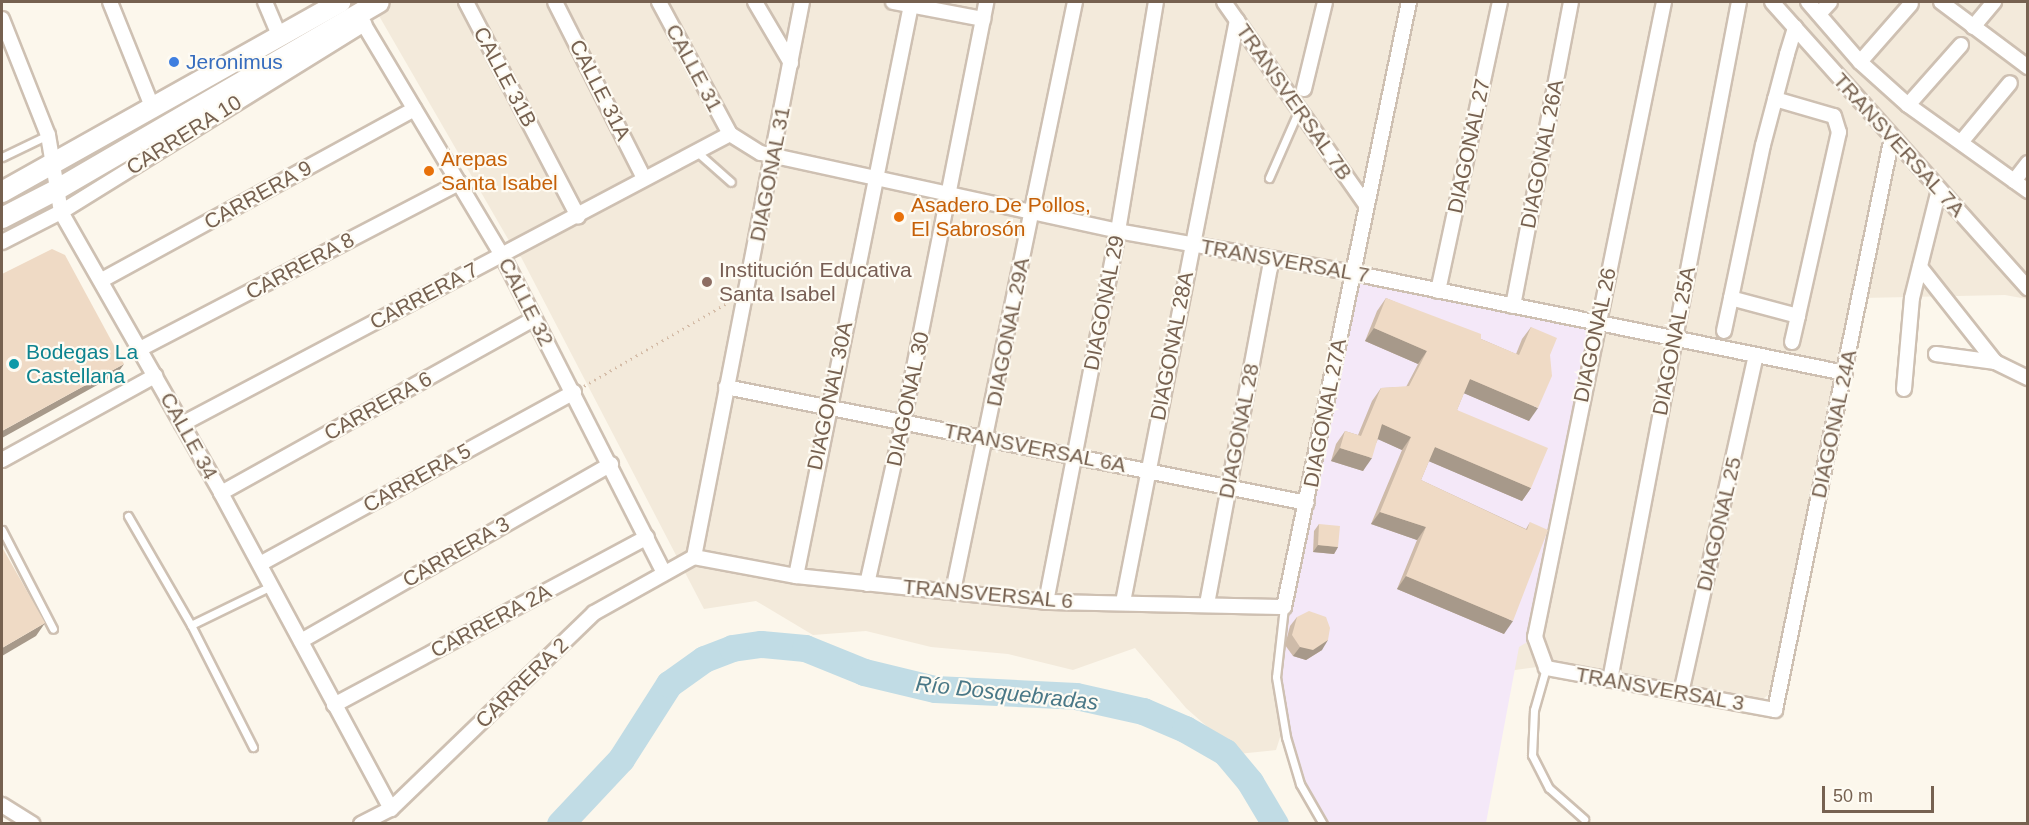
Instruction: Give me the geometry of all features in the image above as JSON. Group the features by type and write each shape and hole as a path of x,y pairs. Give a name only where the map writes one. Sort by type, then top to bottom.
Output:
{"main road":[{"path":"2,192 55,165 340,2"},
{"path":"2,218 58,189 360,18 379,2"}],"street":[{"path":"110,2 153,109"},
{"path":"265,2 280,38"},
{"name":"CALLE 31B","path":"466,2 578,216"},
{"name":"CALLE 31A","path":"555,2 644,178"},
{"name":"CALLE 31","path":"659,2 730,134"},
{"path":"755,2 791,63"},
{"name":"DIAGONAL 31","path":"694,557 726,387 775,157 802,2"},
{"path":"893,2 983,19"},
{"name":"DIAGONAL 30","path":"867,584 903,423 986,2"},
{"name":"DIAGONAL 29A","path":"953,591 1075,2"},
{"name":"DIAGONAL 29","path":"1046,602 1118,231 1156,2"},
{"name":"TRANSVERSAL 7B","path":"1224,2 1298,112 1365,203"},
{"path":"1304,88 1325,2"},
{"name":"DIAGONAL 27A","path":"1284,607 1307,503 1365,203 1409,2"},
{"name":"DIAGONAL 27","path":"1438,291 1500,2"},
{"name":"DIAGONAL 26A","path":"1513,306 1570,2"},
{"name":"DIAGONAL 26","path":"1546,669 1534,637 1664,2"},
{"name":"DIAGONAL 25A","path":"1610,680 1739,2"},
{"name":"TRANSVERSAL 7A","path":"1772,2 2028,288"},
{"path":"1808,2 1860,62 1908,105 1962,141 2028,191"},
{"path":"1819,14 1830,2"},
{"path":"1941,2 2028,68"},
{"path":"1973,27 1994,2"},
{"path":"1860,62 1911,4"},
{"name":"DIAGONAL 30A","path":"796,576 873,180 911,5"},
{"name":"CALLE 32","path":"360,18 502,255 574,392 663,571"},
{"name":"CARRERA 10","path":"2,242 61,212 360,18"},
{"name":"CALLE 34","path":"2,19 48,135 55,165 61,212 102,280 221,493 391,809"},
{"name":"DIAGONAL 28A","path":"1123,602 1238,20"},
{"path":"1724,331 1775,99 1795,27"},
{"path":"1908,105 1960,45"},
{"path":"1962,141 2010,83"},
{"path":"1775,99 1834,116 1839,132 1792,342"},
{"name":"CARRERA 9","path":"102,280 414,109"},
{"name":"CARRERA 7","path":"182,424 730,134"},
{"name":"TRANSVERSAL 7","path":"730,134 748,147 775,157 949,197 1118,231 1353,273 1845,373"},
{"name":"DIAGONAL 24A","path":"1775,710 1892,137"},
{"path":"2014,181 2028,163"},
{"name":"CARRERA 8","path":"140,349 459,183"},
{"path":"1904,389 1912,298 1939,190"},
{"name":"DIAGONAL 28","path":"1207,604 1272,258"},
{"path":"1920,267 1995,362"},
{"path":"1731,298 1798,316"},
{"name":"CARRERA 6","path":"221,493 534,319"},
{"path":"1936,354 1995,362 2028,378"},
{"name":"DIAGONAL 25","path":"1681,693 1756,355"},
{"path":"2,460 155,376"},
{"name":"TRANSVERSAL 6A","path":"726,387 1307,503"},
{"name":"CARRERA 5","path":"260,564 574,392"},
{"name":"CARRERA 3","path":"301,641 610,464"},
{"name":"CARRERA 2A","path":"334,705 647,537"},
{"path":"663,571 694,557"},
{"name":"TRANSVERSAL 6","path":"694,557 796,576 1046,602 1284,607"},
{"name":"CARRERA 2","path":"361,824 391,809 594,613 663,571"},
{"name":"TRANSVERSAL 3","path":"1546,669 1775,710"},
{"path":"2,805 32,824"}],"lane":[{"path":"1269,178 1298,112"},
{"path":"2,157 48,135"},
{"path":"696,151 731,182"},
{"path":"128,516 191,625 253,747"},
{"path":"2,530 53,629"},
{"path":"191,625 271,586"},
{"name":"DIAGONAL 27A","path":"1284,607 1276,677 1286,737 1300,784 1322,822"},
{"path":"1546,669 1534,710 1532,755 1549,788 1584,819"}],"path":[{"path":"574,392 746,293"}],"shaded area":[{"path":"371,2 2027,2 2027,299 2005,295 1862,298 1829,493 1784,683 1760,701 1545,666 1292,700 1276,750 1238,754 1186,708 1135,648 1073,670 1008,654 931,647 866,631 813,635 756,601 704,609 521,257 505,252 512,246"},
{"path":"1353,273 1597,324 1535,637 1519,647 1486,823 1323,824 1300,784 1286,737 1276,677 1284,607"}],"building":[{"path":"52,249 65,255 124,364 2,431 2,274"},
{"path":"1386,298 1481,334 1481,339 1519,355 1531,327 1557,338 1550,355 1552,376 1538,408 1470,379 1457,410 1548,448 1531,488 1435,447 1421,480 1527,530 1530,522 1548,530 1513,621 1406,576 1426,527 1380,512 1411,437 1382,424 1372,458 1340,448 1345,431 1361,436 1381,388 1409,386 1427,351 1374,328"},
{"path":"1319,524 1340,526 1338,547 1318,545"},
{"path":"2,547 45,623 2,648"},
{"path":"1309,611 1326,617 1330,628 1328,640 1313,650 1300,647 1292,635 1297,617"}],"waterway":[{"name":"Río Dosquebradas","path":"560,824 621,759 669,684 704,659 732,648 761,644 805,648 864,672 935,689 1076,696 1143,711 1185,729 1225,752 1250,782 1275,824"},
{"path":"1261,824 1267,814"}],"place":[{"name":"Jeronimus","path":"174,62"},
{"name":"Arepas Santa Isabel","path":"429,171"},
{"name":"Asadero De Pollos, El Sabrosón","path":"899,217"},
{"name":"Institución Educativa Santa Isabel","path":"707,282"},
{"name":"Bodegas La Castellana","path":"14,364"}]}
